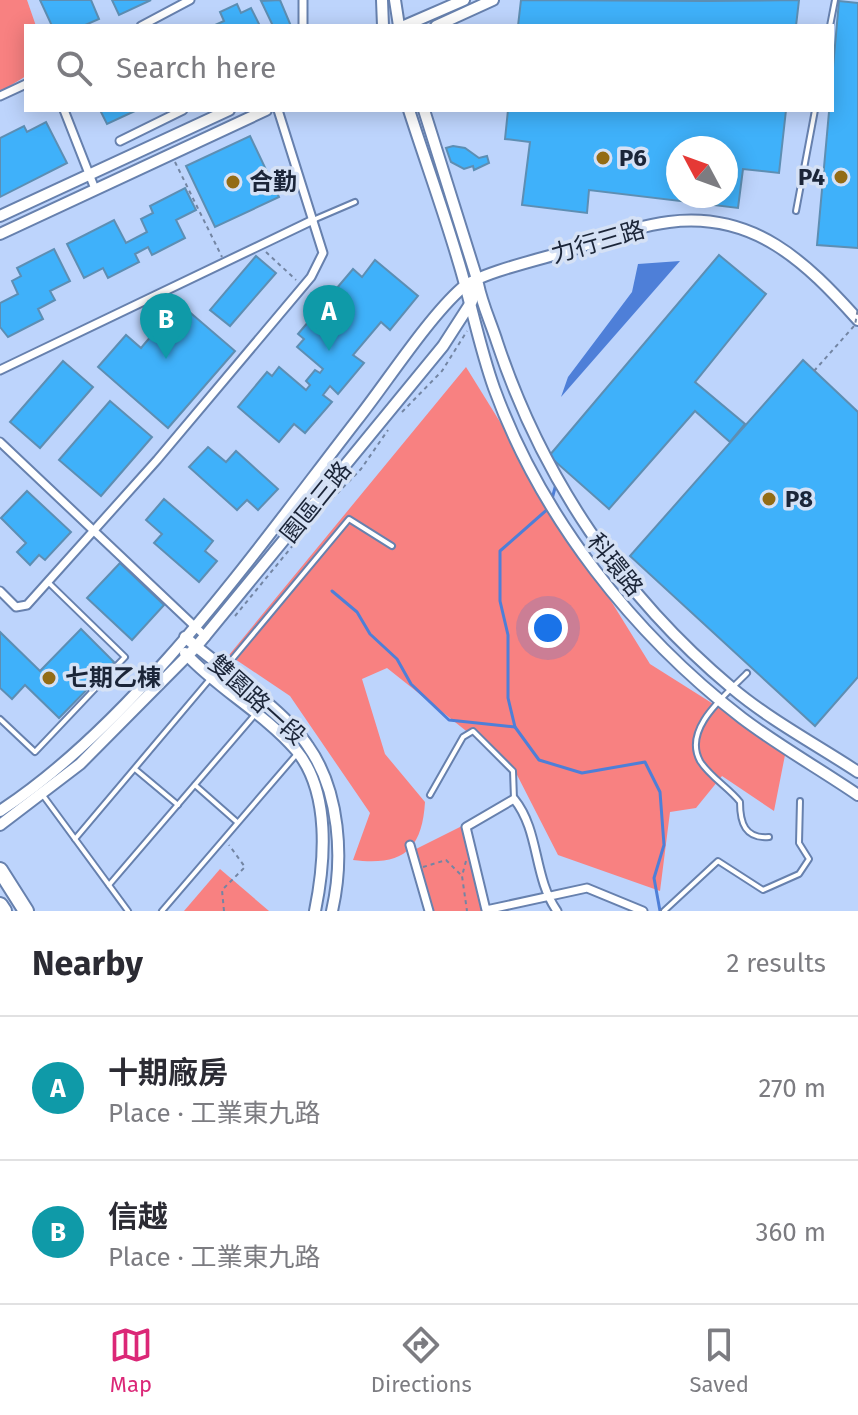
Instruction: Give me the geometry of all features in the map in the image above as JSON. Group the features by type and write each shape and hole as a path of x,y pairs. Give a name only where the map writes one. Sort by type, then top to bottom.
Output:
{"highway":[{"path":"0,870 26,911"},
{"path":"0,905 4,911"}],"street":[{"path":"145,24 190,0"},
{"path":"303,0 303,24"},
{"path":"382,0 383,24"},
{"path":"395,0 401,24"},
{"path":"406,24 464,0"},
{"path":"440,24 493,0"},
{"path":"0,96 24,85"},
{"path":"65,112 95,189"},
{"path":"120,141 179,112"},
{"path":"0,216 225,112"},
{"path":"0,234 262,112"},
{"path":"0,591 16,607 27,605 94,532 304,287 323,253 279,112"},
{"path":"410,112 465,285"},
{"path":"425,112 477,279"},
{"path":"0,370 313,220"},
{"name":"力行三路","path":"465,285 668,222 718,223 762,237 798,258 858,320"},
{"path":"474,301 497,274"},
{"name":"科環路","path":"477,279 468,329 530,465 615,597 665,652 744,719 858,795"},
{"name":"科環路","path":"465,285 544,455 584,527 630,587 733,688 858,772"},
{"name":"園區三路","path":"0,825 7,811 73,754 181,641 465,285"},
{"name":"園區三路","path":"7,811 42,794 80,764 206,637 468,329 474,301"},
{"path":"0,442 206,637"},
{"name":"雙園路一段","path":"181,641 196,647 309,746 324,779 334,815 339,882 332,911"},
{"name":"雙園路一段","path":"181,641 187,656 298,752 315,789 321,822 324,868 315,911"},
{"path":"557,911 546,896 526,813 514,799 466,827 486,910 546,896 587,888 643,911"},
{"path":"410,845 429,911"}],"lane":[{"path":"830,24 835,0"},
{"path":"796,211 815,112"},
{"path":"313,220 355,202"},
{"path":"224,670 349,519 392,546"},
{"path":"0,719 35,752 125,657 47,582"},
{"path":"747,673 703,721 695,744 701,763 740,802 740,820 747,832 757,838 769,837"},
{"path":"75,839 212,677"},
{"path":"109,885 264,704"},
{"path":"430,795 463,737 473,731 513,771 514,799"},
{"path":"162,911 298,752"},
{"path":"135,769 178,805"},
{"path":"195,785 237,822"},
{"path":"42,794 128,911"},
{"path":"664,911 718,861 763,890 799,874 809,859 799,843 800,801"}],"path":[{"path":"171,154 225,262"},
{"path":"259,246 304,287"},
{"path":"814,371 855,325 858,308"},
{"path":"401,413 442,371 468,329"},
{"path":"233,618 322,508 361,469 393,422"},
{"path":"224,837 245,867 222,890 224,911"},
{"path":"467,911 462,876 470,844"},
{"path":"417,869 446,860 462,876"}],"shaded area":[{"path":"0,0 27,0 35,24 24,24 24,77 0,92"},
{"path":"466,367 650,664 786,750 774,811 722,776 696,808 670,812 660,891 558,855 514,769 387,668 362,679 385,754 425,802 423,819 414,843 406,852 384,860 353,860 370,813 290,696 229,655"},
{"path":"462,826 484,911 434,911 414,850"},
{"path":"220,869 269,911 184,911"}],"water":[{"path":"680,261 561,397 568,377 632,292 638,264"}],"building":[{"path":"40,0 91,0 99,19 88,24 51,24"},
{"path":"112,0 151,0 119,15"},
{"path":"280,0 290,24 272,24 261,1"},
{"path":"521,0 799,0 796,24 518,24"},
{"name":"P4","path":"839,1 858,3 858,248 817,245 829,112 834,112 834,56"},
{"path":"237,4 241,13 251,8 259,24 217,24 224,21 220,12"},
{"path":"101,112 133,112 107,124"},
{"name":"P6","path":"508,112 786,112 779,173 743,169 738,208 738,136 666,136 666,199 589,190 587,213 522,205 530,142 505,139"},
{"path":"46,122 67,163 0,197 0,138 24,126 27,132"},
{"name":"合勤","path":"250,136 279,197 215,227 186,166"},
{"path":"446,148 465,148 479,158 487,156 489,163 474,170 473,166 464,169 451,162"},
{"path":"185,188 196,210 176,220 185,238 152,255 148,247 135,254 139,262 108,278 103,268 84,278 67,244 114,220 126,243 147,232 141,219 153,213 150,206"},
{"path":"54,249 70,281 50,291 55,300 38,309 43,319 8,337 0,327 0,303 18,294 12,281 21,276 17,268"},
{"path":"719,255 766,294 695,382 745,424 730,442 695,411 609,509 549,456"},
{"path":"256,256 276,273 230,326 210,310"},
{"path":"375,260 418,296 390,330 381,322 353,355 364,363 338,394 330,386 323,395 332,402 305,433 294,424 279,442 238,407 267,372 272,376 279,367 306,390 310,385 306,381 315,370 320,373 323,369 297,347 304,339 298,334 353,269 362,277"},
{"path":"179,303 235,351 168,428 98,367 126,335 141,348"},
{"name":"P8","path":"803,360 858,412 858,677 815,726 630,556"},
{"path":"63,361 93,387 40,448 10,422"},
{"path":"110,401 152,437 101,496 59,460"},
{"path":"208,447 226,462 236,451 278,489 258,510 247,500 237,510 189,467"},
{"path":"27,491 71,532 45,560 39,555 30,565 17,552 26,543 1,518"},
{"path":"164,499 213,541 205,551 217,561 199,582 154,543 162,534 146,520"},
{"path":"120,563 164,605 132,640 87,598"},
{"name":"七期乙棟","path":"81,629 114,662 59,718 25,685 12,699 0,688 0,632 40,671"}],"waterway":[{"path":"552,499 556,484"},
{"path":"550,507 500,551 500,601 508,635 508,698 515,727 539,760 582,773 645,762 660,792 664,845 654,878 660,911"},
{"path":"332,591 357,612 370,634 397,659 411,684 449,720 515,727"}],"place":[{"name":"P6","path":"603,158"},
{"name":"P4","path":"841,177"},
{"name":"合勤","path":"233,182"},
{"name":"十期廠房","path":"329,351"},
{"name":"信越","path":"166,359"},
{"name":"P8","path":"769,499"},
{"name":"七期乙棟","path":"49,678"}]}
